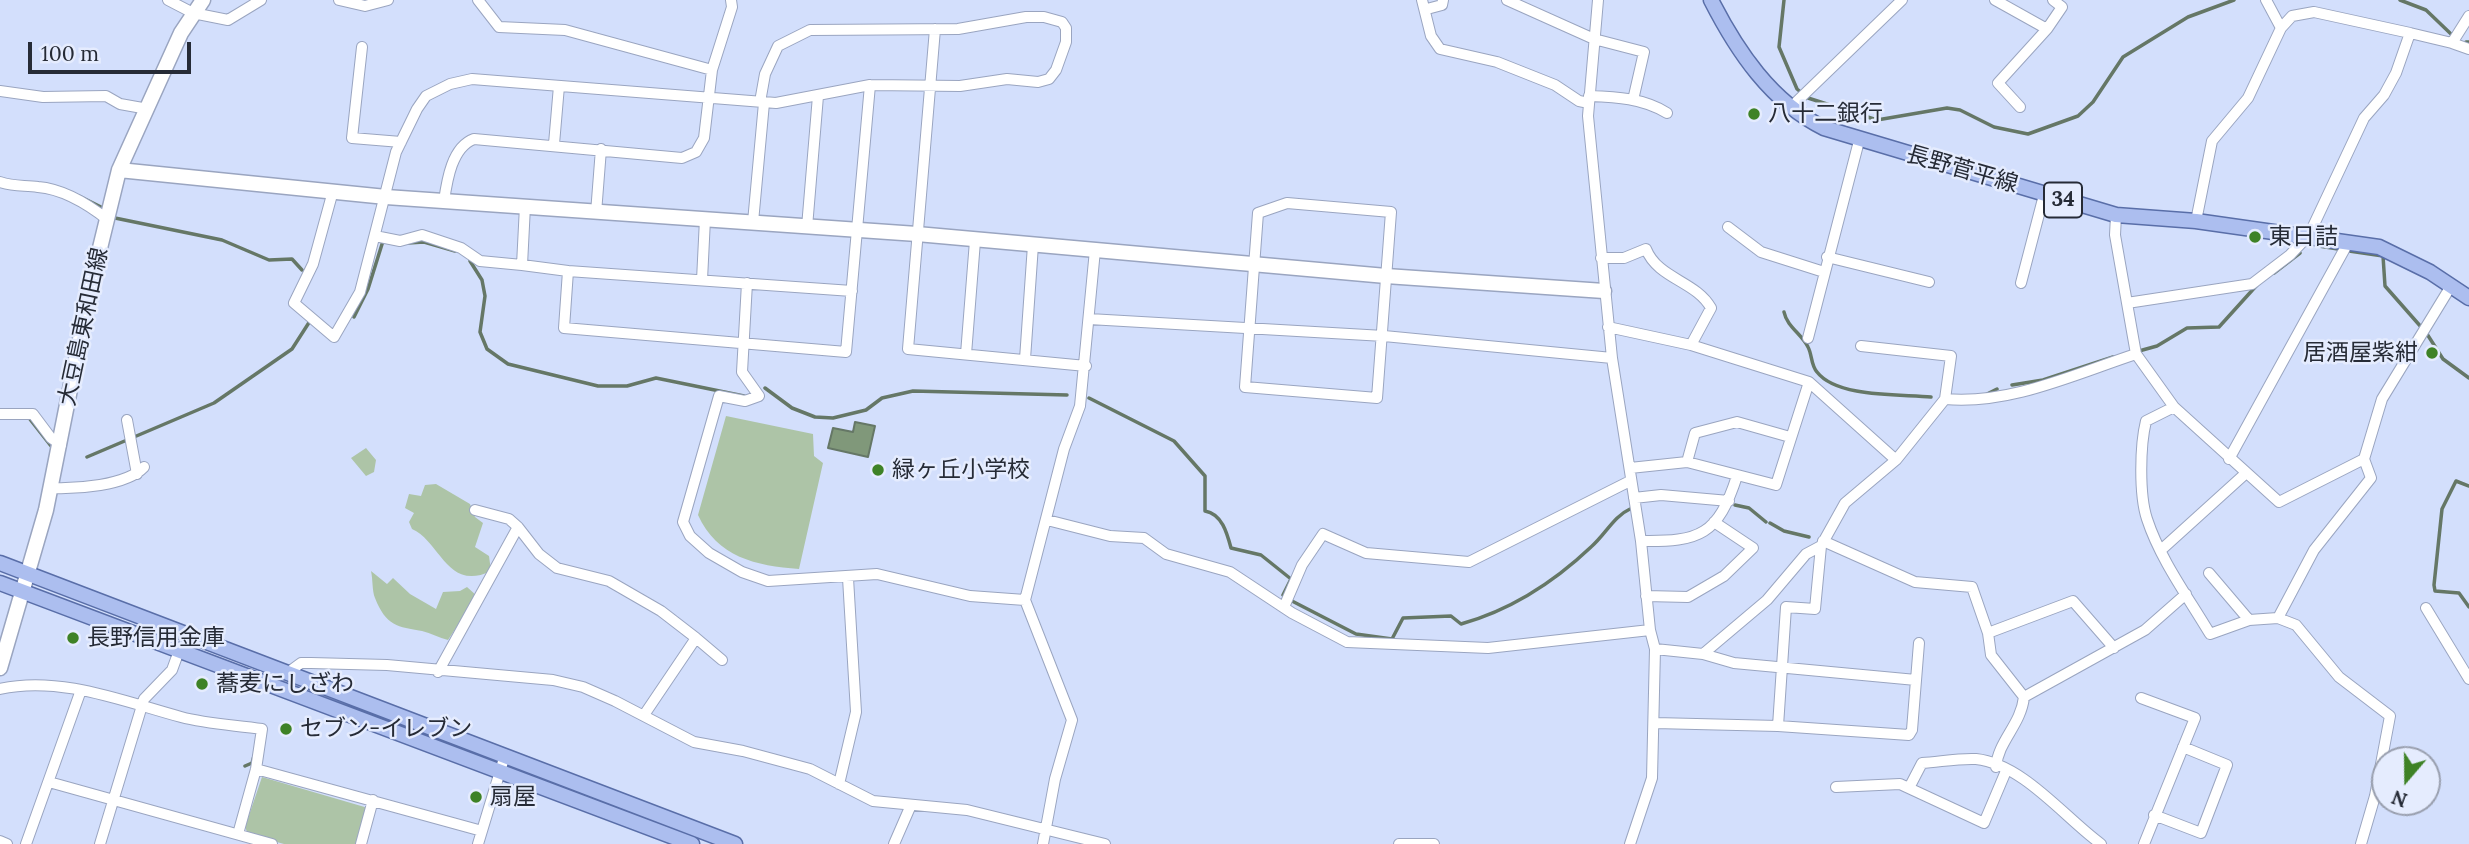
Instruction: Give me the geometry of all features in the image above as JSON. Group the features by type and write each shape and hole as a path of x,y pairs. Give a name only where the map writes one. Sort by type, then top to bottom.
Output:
{"main road":[{"name":"長野菅平線","path":"1711,0 1760,78 1790,108 1824,128 1858,141 2116,215 2196,220 2379,247 2403,257 2469,298"},
{"path":"0,563 735,844"},
{"path":"0,583 692,844"}],"street":[{"path":"168,0 193,13 228,20 261,0"},
{"name":"大豆島東和田線","path":"0,668 51,488 90,289 119,170 193,13 203,0"},
{"path":"339,0 365,6 388,0"},
{"path":"478,0 499,27 565,30 712,70"},
{"path":"444,201 453,163 466,142 474,139 554,144 682,158 691,155 704,138 712,70 732,7 731,0"},
{"path":"1443,0 1442,5 1424,4 1431,36 1440,49 1497,62 1555,85 1579,101 1633,100 1655,105 1667,113"},
{"path":"1507,0 1594,39 1644,52 1633,100"},
{"path":"1598,0 1589,99 1601,258 1612,358 1641,541 1650,630 1655,649 1652,778 1630,844"},
{"path":"1790,108 1802,93 1902,0"},
{"path":"1996,0 2047,29"},
{"path":"2020,107 1998,83 2047,29 2062,7 2053,0"},
{"path":"2266,0 2281,28"},
{"path":"2196,220 2212,141 2248,98 2281,28 2292,16 2314,12 2469,49"},
{"path":"2452,43 2469,16"},
{"path":"333,191 313,264 294,303 334,337 360,292 401,142 426,96 450,84 472,79 707,98 762,102 786,103 870,85 960,86 1007,79 1038,82 1049,79 1066,42 1066,28 1062,22 1044,17 1026,17 958,29 810,30 778,46 765,74 762,102 753,222"},
{"path":"935,29 908,349 1086,366"},
{"path":"2127,303 2252,284 2290,256 2309,235 2364,118 2384,95 2396,73 2410,33"},
{"path":"362,47 352,138 401,142"},
{"path":"568,271 564,328 846,352 870,85"},
{"path":"554,144 559,86"},
{"path":"0,91 43,97 106,96 120,104 148,109"},
{"path":"807,227 818,96"},
{"path":"1808,338 1858,141"},
{"path":"596,213 601,149"},
{"path":"119,170 386,197 917,234 1386,276 1604,291"},
{"path":"0,182 10,186 41,187 89,205 108,219"},
{"path":"2021,283 2045,195"},
{"path":"1287,203 1391,212 1384,336 1377,398 1245,387 1253,264 1258,213 1287,203"},
{"path":"522,265 525,206"},
{"path":"2116,215 2115,236 2136,354 2174,408 2279,502 2364,460"},
{"path":"702,280 705,219"},
{"path":"1728,227 1760,252 1824,272"},
{"path":"375,236 400,241 422,235 461,247 480,261 568,271 852,291"},
{"path":"966,354 975,241"},
{"path":"2229,459 2349,242"},
{"path":"1025,359 1033,245"},
{"path":"1601,258 1624,258 1646,249 1652,263 1704,297 1711,308 1691,345"},
{"path":"1043,844 1055,779 1072,720 1025,600 1064,449 1080,406 1086,366 1095,250"},
{"path":"1827,257 1929,282"},
{"path":"747,284 742,372 759,396 744,401 719,396 683,522 690,536 709,553 756,578 768,581 849,578 877,574 970,596 1025,600"},
{"path":"2277,618 2314,550 2371,478 2364,460 2382,399 2451,286"},
{"path":"1089,319 1384,336 1612,358"},
{"path":"1608,327 1691,345 1809,382 1896,460"},
{"path":"1778,726 1786,607 1815,609 1822,544 1845,503 1896,460 1945,399 1951,356 1861,346"},
{"path":"1945,399 1976,402 2032,388 2136,354"},
{"path":"1630,468 1687,462 1776,485 1809,382"},
{"path":"2174,408 2146,421 2141,439 2146,516 2161,550 2210,634 2249,620 2277,618 2296,625 2339,677 2390,716 2378,785 2361,844"},
{"path":"0,414 33,414 51,438 61,445"},
{"path":"51,488 77,489 140,471 127,420"},
{"path":"1687,462 1695,433 1737,422 1790,437"},
{"path":"2161,550 2245,474"},
{"path":"1641,541 1683,541 1696,537 1714,522 1729,501 1737,476"},
{"path":"1284,607 1302,565 1323,534 1366,552 1469,562 1630,481"},
{"path":"1634,498 1661,495 1707,496 1729,501"},
{"path":"475,510 509,519 539,554 557,568 609,581 661,611 722,660"},
{"path":"1047,520 1110,537 1143,538 1166,554 1230,572 1284,607 1347,642 1387,646 1488,648 1650,630"},
{"path":"1646,596 1688,597 1724,576 1753,548 1714,522"},
{"path":"438,672 518,527"},
{"path":"1822,544 1915,582 1972,587 1988,633 1991,655 2024,697"},
{"path":"1703,654 1767,600 1806,554 1822,544"},
{"path":"2209,573 2249,620"},
{"path":"839,784 856,712 849,578"},
{"path":"1836,787 1900,784 1984,823 2001,769 1997,756 2018,723 2024,697 2145,630 2186,594"},
{"path":"1988,633 2073,601 2113,648"},
{"path":"2426,608 2469,679"},
{"path":"644,715 696,638"},
{"path":"1655,723 1778,726 1909,735 1912,730 1919,643"},
{"path":"100,844 142,705 150,689 172,670 180,649"},
{"path":"1655,649 1703,654 1734,663 1781,669 1916,680"},
{"path":"286,674 301,663 387,665 438,672 553,680 583,687 694,742 743,751 810,769 873,801 967,810 1105,844"},
{"path":"0,689 15,685 81,690 181,717 262,729 256,769 238,834"},
{"path":"26,844 81,690"},
{"path":"2141,698 2195,718 2144,844"},
{"path":"2154,815 2201,833 2227,765 2183,747"},
{"path":"478,844 505,755"},
{"path":"1909,788 1922,763 1977,759 2038,789 2077,827 2101,844"},
{"path":"256,769 482,831"},
{"path":"49,782 272,844"},
{"path":"360,844 373,800"},
{"path":"894,844 911,805"},
{"path":"0,841 7,844"},
{"path":"1399,844 1434,844"}],"shaded area":[{"path":"726,416 813,434 814,456 823,463 799,569 753,562 739,557 716,541 698,515"},
{"path":"855,422 875,426 868,457 828,448 833,428 853,432"},
{"path":"366,448 376,460 374,472 366,476 351,458"},
{"path":"436,484 470,504 475,517 483,523 475,547 489,556 491,571 476,576 464,575 454,570 422,535 412,529 409,522 414,513 405,508 409,494 421,496 425,485"},
{"path":"371,571 387,584 393,578 410,594 436,609 443,592 460,591 467,587 477,596 448,640 399,626 388,620 375,598"},
{"path":"262,777 368,808 357,844 284,844 248,834 245,827"}],"waterway":[{"path":"1784,0 1779,47 1797,89 1808,98 1877,120 1947,108 1960,110 1994,127 2028,134 2078,116 2093,102 2123,57 2188,17 2234,0"},
{"path":"2400,0 2426,10 2451,34"},
{"path":"79,196 101,207"},
{"path":"115,218 222,240 269,260 292,259 302,270"},
{"path":"354,317 368,289 383,241"},
{"path":"408,243 424,242 455,251"},
{"path":"2319,246 2338,249"},
{"path":"2349,251 2383,256 2385,286 2422,328"},
{"path":"2274,273 2300,253"},
{"path":"470,261 482,280 485,296 480,332 487,349 508,364 598,386 627,386 656,378 744,396"},
{"path":"2139,351 2157,346 2187,328 2219,327 2257,285"},
{"path":"1784,312 1788,322 1808,347 1815,369 1826,380 1854,391 1931,397"},
{"path":"87,457 214,403 292,349 310,321"},
{"path":"2427,334 2443,359 2469,378"},
{"path":"2012,385 2043,380 2113,357"},
{"path":"765,388 792,408 815,417 833,418 866,410 882,398 913,391 1067,395"},
{"path":"1987,394 1997,389"},
{"path":"1089,398 1174,441 1205,476 1205,511 1220,520 1231,548 1261,555 1291,579 1283,595"},
{"path":"29,418 51,446"},
{"path":"2469,486 2456,481 2442,509 2434,585 2435,591 2459,593 2469,607"},
{"path":"1735,505 1749,508 1766,522"},
{"path":"1292,601 1356,634 1392,639 1403,618 1451,616 1461,624 1497,611 1530,594 1577,560 1619,516 1630,509"},
{"path":"1770,523 1784,531 1809,537"},
{"path":"245,766 252,763 254,756"}],"place":[{"name":"八十二銀行","path":"1754,114"},
{"name":"東日詰","path":"2255,237"},
{"name":"居酒屋紫紺","path":"2432,353"},
{"name":"緑ヶ丘小学校","path":"878,470"},
{"name":"長野信用金庫","path":"73,638"},
{"name":"蕎麦にしざわ","path":"202,684"},
{"name":"セブン-イレブン","path":"286,729"},
{"name":"扇屋","path":"476,797"}]}
